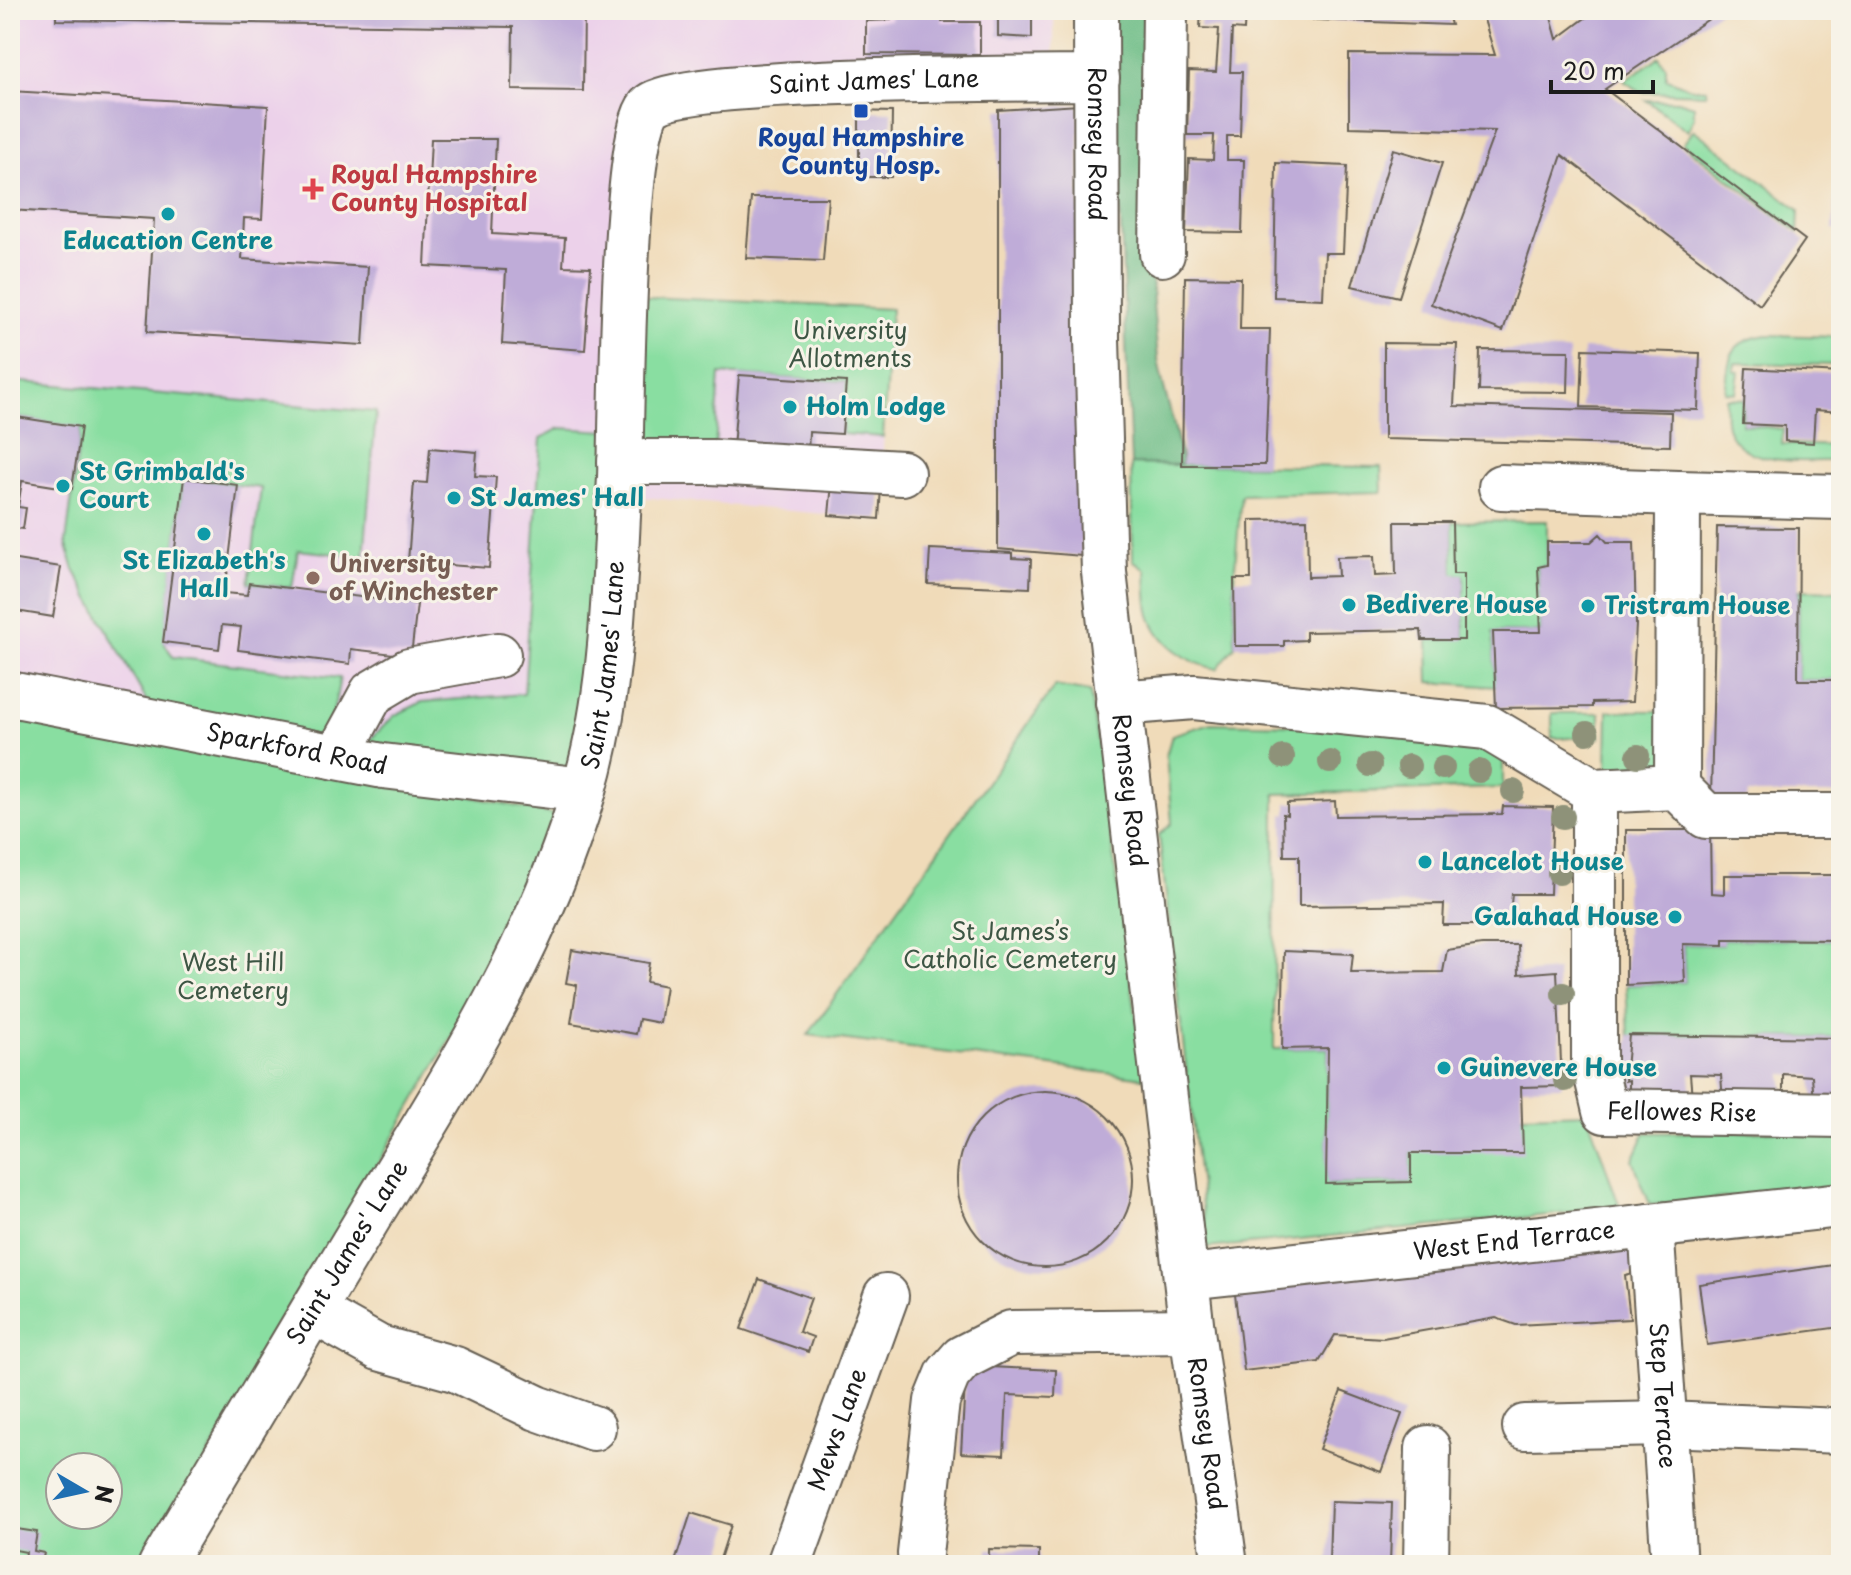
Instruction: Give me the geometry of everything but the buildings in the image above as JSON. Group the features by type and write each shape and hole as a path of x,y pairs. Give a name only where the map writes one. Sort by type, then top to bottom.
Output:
{"street":[{"name":"Romsey Road","path":"1096,10 1097,340 1104,572 1192,1331 1225,1565"},
{"path":"1162,254 1165,10"},
{"name":"Saint James' Lane","path":"161,1565 488,1021 541,916 584,790 612,652 629,218 638,129 648,107 672,95 708,91 852,83 1097,78"},
{"path":"620,462 711,462 902,473"},
{"path":"1501,487 1841,497"},
{"path":"1678,493 1677,787 1706,816 1841,816"},
{"path":"337,757 372,693 409,671 498,655"},
{"name":"Sparkford Road","path":"10,694 337,757 584,790"},
{"path":"1118,703 1194,697 1487,727 1594,791 1677,787"},
{"name":"Fellowes Rise","path":"1594,791 1594,1064 1605,1111 1841,1115"},
{"name":"West End Terrace","path":"1188,1277 1841,1205"},
{"name":"Step Terrace","path":"1651,1226 1674,1565"},
{"name":"Mews Lane","path":"789,1565 886,1296"},
{"path":"313,1311 379,1348 455,1369 537,1408 593,1428"},
{"path":"920,1554 937,1401 948,1374 962,1358 1011,1333 1192,1331"},
{"path":"1525,1427 1665,1424 1841,1431"},
{"path":"1426,1565 1428,1448"}],"shaded area":[{"path":"10,10 1054,10 1054,62 675,73 639,90 626,296 891,309 879,519 619,495 584,790 10,694"}],"green space":[{"path":"1112,10 1147,10 1148,184 1154,314 1160,372 1182,465 1131,464"},
{"path":"1659,57 1666,67 1666,78 1689,88 1707,89 1706,94 1641,92 1624,81"},
{"path":"1646,100 1678,101 1694,106 1694,117 1688,131"},
{"path":"1694,130 1799,210 1798,232 1683,144"},
{"name":"University Allotments","path":"626,296 891,309 883,437 842,434 845,382 720,374 715,449 621,452 584,790 350,759 395,715 422,702 524,694 541,438 560,428 622,432"},
{"path":"1767,335 1840,337 1839,365 1735,363 1734,371 1739,372 1736,393 1725,392 1730,360 1737,346"},
{"path":"10,381 376,412 364,557 298,550 292,588 249,583 261,488 184,478 164,642 173,657 340,678 327,743 150,707 74,570 66,542 81,428 10,416"},
{"path":"1726,398 1744,399 1742,424 1783,429 1782,444 1841,446 1841,461 1777,460 1747,451 1736,442 1728,429"},
{"path":"1131,464 1381,467 1382,492 1241,495 1234,579 1235,646 1217,669 1196,663 1176,651 1154,625 1148,604 1146,570 1133,560"},
{"path":"1547,521 1547,565 1538,567 1541,632 1493,632 1496,687 1429,682 1428,640 1464,639 1464,575 1453,574 1452,522"},
{"path":"1799,590 1841,591 1841,680 1798,680"},
{"name":"St James’s Catholic Cemetery","path":"1055,686 1090,692 1145,1078 808,1035"},
{"name":"West Hill Cemetery","path":"10,710 379,776 555,815 512,933 145,1565 10,1565"},
{"path":"1608,711 1668,711 1669,770 1607,770"},
{"path":"1552,713 1600,713 1600,738 1552,738"},
{"path":"1211,723 1429,728 1503,747 1503,788 1275,794 1274,1049 1328,1048 1327,1184 1410,1182 1411,1153 1522,1115 1587,1113 1620,1208 1207,1248 1159,835 1172,823 1166,756 1172,735"},
{"path":"1724,939 1841,940 1841,1038 1629,1035 1626,985 1685,982 1683,944 1723,945"},
{"path":"1841,1130 1841,1187 1650,1205 1633,1160 1645,1133"}],"place":[{"name":"Royal Hampshire County Hosp.","path":"861,111"},
{"name":"Royal Hampshire County Hospital","path":"313,189"},
{"name":"Education Centre","path":"168,214"},
{"name":"Holm Lodge","path":"790,407"},
{"name":"St Grimbald's Court","path":"63,486"},
{"name":"St James' Hall","path":"454,498"},
{"name":"St Elizabeth's Hall","path":"204,534"},
{"name":"University of Winchester","path":"313,578"},
{"name":"Bedivere House","path":"1349,605"},
{"name":"Tristram House","path":"1588,606"},
{"name":"Lancelot House","path":"1425,862"},
{"name":"Galahad House","path":"1675,917"},
{"name":"Guinevere House","path":"1444,1068"}]}
